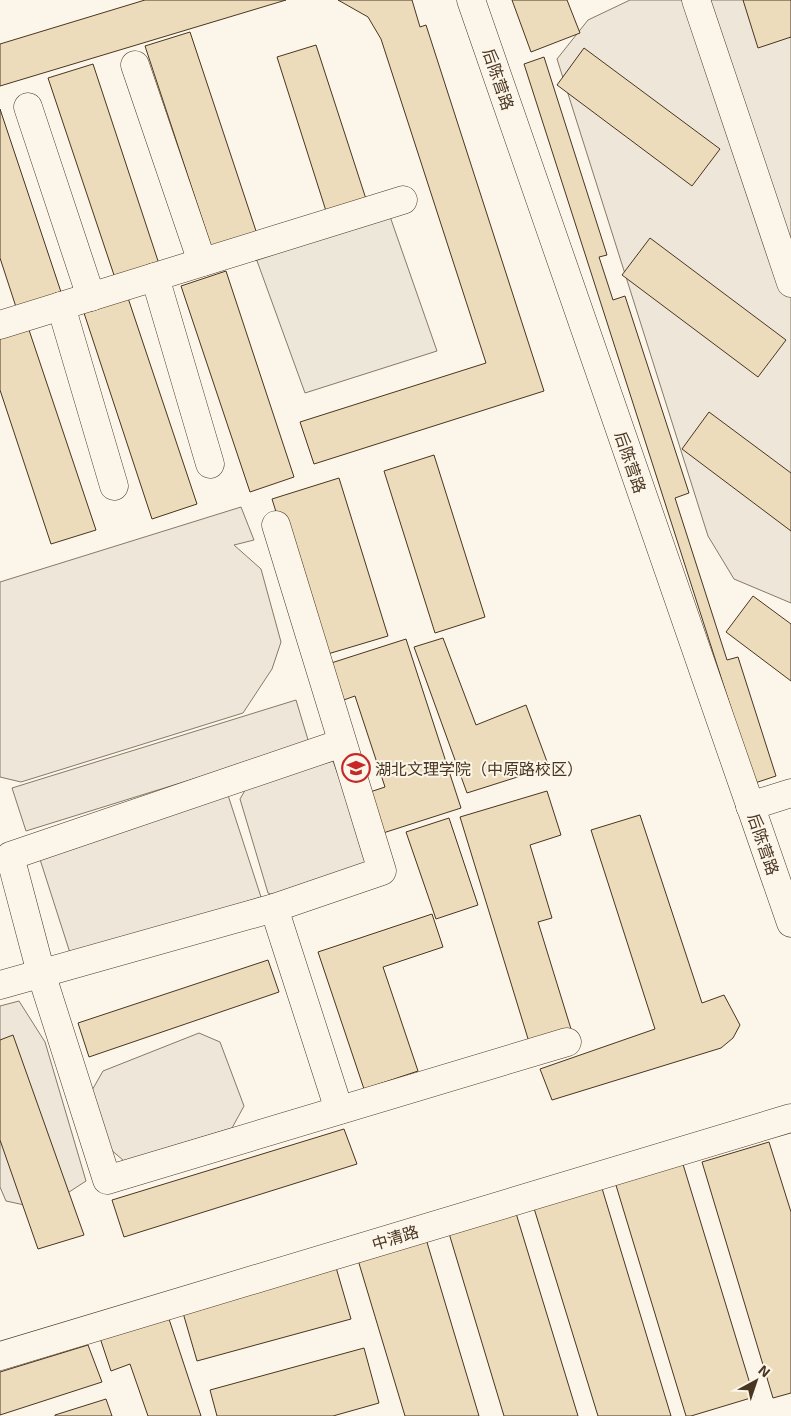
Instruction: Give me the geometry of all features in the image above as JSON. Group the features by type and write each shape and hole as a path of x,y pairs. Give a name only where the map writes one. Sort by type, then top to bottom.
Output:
{"street":[{"name":"后陈营路","path":"471,0 791,923"},
{"path":"696,0 791,283"},
{"path":"135,65 202,262"},
{"path":"28,106 91,297"},
{"path":"0,325 403,200"},
{"path":"155,277 210,464"},
{"path":"61,306 114,486"},
{"path":"0,985 274,908 382,872 276,525"},
{"path":"342,743 10,856 41,973 107,1180 567,1042"},
{"path":"750,806 791,793"},
{"path":"274,908 339,1110"},
{"name":"中清路","path":"0,1356 791,1118"}],"shaded area":[{"path":"630,0 791,0 791,603 734,579 708,536 557,59 588,20"},
{"path":"386,205 437,351 305,393 252,247"},
{"path":"241,507 254,540 234,545 261,569 281,642 272,669 243,713 21,782 0,777 0,582"},
{"path":"296,700 309,743 26,831 12,788"},
{"path":"333,761 368,857 364,873 281,898 268,893 240,799 248,785"},
{"path":"226,789 261,897 71,956 37,850"},
{"path":"19,1001 45,1042 86,1181 43,1209 6,1201 0,1187 0,1006"},
{"path":"199,1033 220,1042 244,1106 232,1128 124,1161 109,1148 91,1092 103,1071"}],"building":[{"path":"145,0 286,0 0,86 0,44"},
{"path":"338,0 412,0 420,27 426,25 544,391 314,464 300,422 486,363 381,39 368,17"},
{"path":"512,0 567,0 580,33 531,52"},
{"path":"743,0 791,0 791,37 758,48"},
{"path":"190,32 258,237 213,252 145,46"},
{"path":"316,45 366,199 326,211 277,57"},
{"path":"584,48 720,149 692,186 557,85"},
{"path":"544,57 607,255 599,257 613,300 625,296 689,493 675,498 727,660 738,657 776,776 755,783 524,64"},
{"path":"93,64 161,270 117,284 48,78"},
{"path":"0,109 62,295 17,310 0,258"},
{"path":"650,238 786,340 758,377 622,275"},
{"path":"226,271 294,477 250,492 181,286"},
{"path":"128,298 197,504 152,519 84,313"},
{"path":"27,324 96,530 51,544 0,390 0,333"},
{"path":"709,412 791,473 791,531 682,449"},
{"path":"434,455 485,617 435,633 384,471"},
{"path":"339,478 388,636 321,656 272,499"},
{"path":"753,596 791,624 791,681 726,632"},
{"path":"443,638 476,725 526,705 549,767 467,793 414,647"},
{"path":"406,639 461,808 380,834 367,793 385,787 355,696 338,702 325,665"},
{"path":"547,791 561,835 530,845 552,918 538,922 571,1029 529,1042 460,817"},
{"path":"640,815 702,1003 724,995 740,1025 733,1038 721,1048 552,1100 540,1069 655,1029 591,830"},
{"path":"449,818 478,905 436,919 406,832"},
{"path":"432,914 443,947 383,967 418,1071 364,1089 318,952"},
{"path":"268,960 279,992 89,1057 78,1023"},
{"path":"13,1035 84,1235 38,1249 0,1140 0,1040"},
{"path":"344,1129 357,1164 124,1237 112,1200"},
{"path":"769,1142 791,1212 791,1393 773,1398 702,1162"},
{"path":"682,1161 754,1397 691,1416 686,1416 615,1182"},
{"path":"601,1185 671,1416 598,1416 533,1205"},
{"path":"515,1210 578,1416 504,1416 448,1230"},
{"path":"426,1239 479,1416 405,1416 358,1260"},
{"path":"335,1264 351,1319 197,1361 181,1306"},
{"path":"167,1313 201,1416 148,1416 130,1364 111,1371 99,1335"},
{"path":"88,1345 102,1382 0,1415 0,1372"},
{"path":"364,1348 379,1403 333,1416 217,1416 210,1390"},
{"path":"106,1399 112,1416 55,1416 55,1415"}],"place":[{"name":"湖北文理学院（中原路校区）","path":"356,768"}]}
